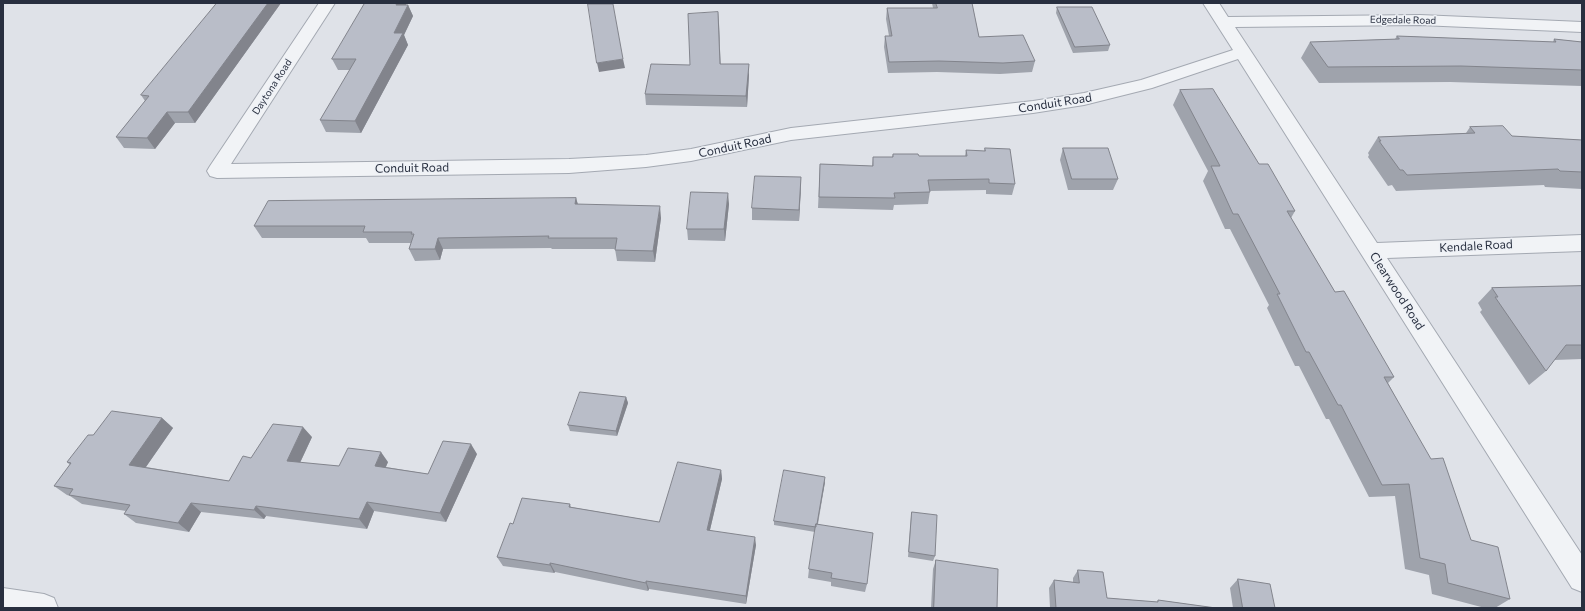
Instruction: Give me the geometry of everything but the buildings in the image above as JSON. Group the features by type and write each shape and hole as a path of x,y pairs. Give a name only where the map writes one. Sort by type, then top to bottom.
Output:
{"street":[{"name":"Daytona Road","path":"217,171 327,3"},
{"name":"Clearwood Road","path":"1211,3 1582,580"},
{"name":"Edgedale Road","path":"1224,22 1406,20 1582,27"},
{"name":"Conduit Road","path":"217,171 569,166 646,161 691,155 791,134 1033,108 1084,99 1146,84 1243,52"},
{"name":"Kendale Road","path":"1371,251 1560,242 1582,243"},
{"path":"3,602 44,608"}]}
